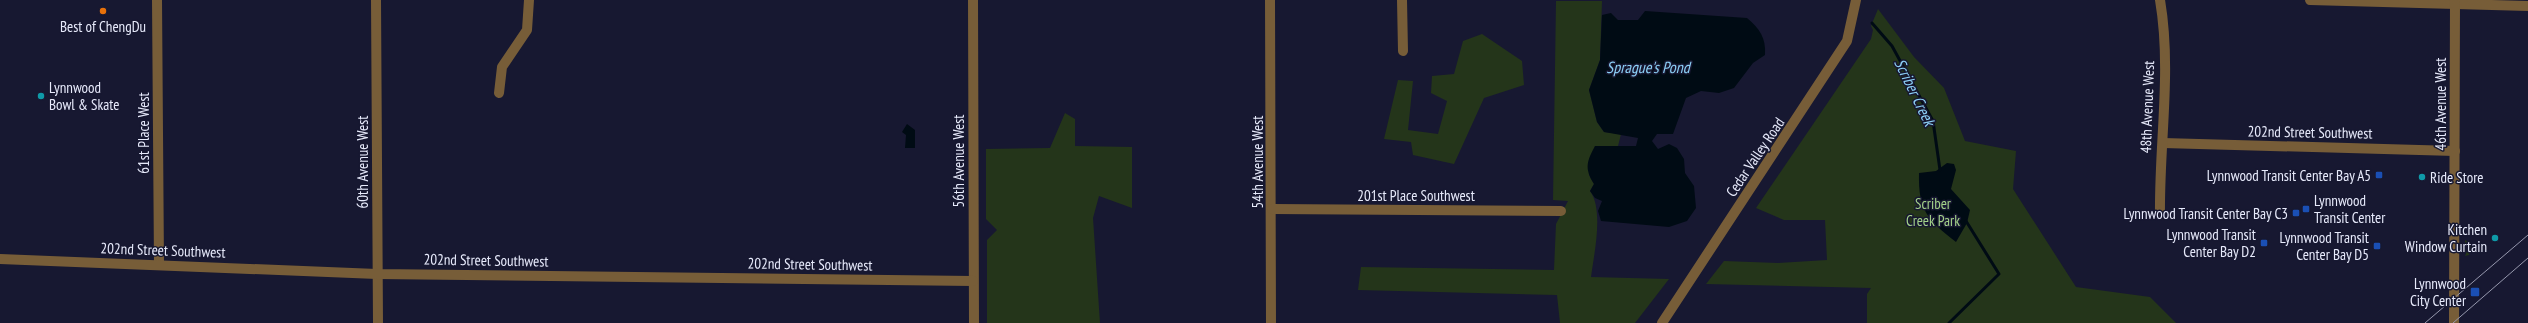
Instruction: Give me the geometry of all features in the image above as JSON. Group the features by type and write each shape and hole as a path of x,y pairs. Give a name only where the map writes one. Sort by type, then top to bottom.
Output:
{"street":[{"name":"61st Place West","path":"157,0 159,265"},
{"name":"60th Avenue West","path":"376,0 378,323"},
{"path":"499,93 502,67 527,30 529,0"},
{"name":"56th Avenue West","path":"973,0 974,323"},
{"name":"54th Avenue West","path":"1270,0 1272,209 1271,323"},
{"path":"1402,0 1404,51"},
{"name":"Cedar Valley Road","path":"1662,323 1847,41 1856,0"},
{"name":"48th Avenue West","path":"2160,0 2164,21 2164,143 2160,156 2160,214"},
{"path":"2310,0 2455,2 2528,6"},
{"name":"46th Avenue West","path":"2454,323 2455,2"},
{"name":"202nd Street Southwest","path":"2164,143 2455,150"},
{"name":"201st Place Southwest","path":"1272,209 1561,211"},
{"name":"202nd Street Southwest","path":"0,259 377,274 973,281"}],"green space":[{"path":"1556,1 1602,1 1600,60 1589,90 1597,122 1604,132 1621,134 1618,146 1595,146 1589,175 1594,184 1590,191 1594,199 1597,220 1596,245 1591,277 1669,279 1635,323 1560,323 1557,295 1358,290 1361,267 1554,270 1556,224 1568,201 1553,200"},
{"name":"Scriber Creek Park","path":"1878,9 1914,57 1944,88 1965,141 2016,151 2013,189 2076,287 2150,297 2176,323 1867,323 1867,294 1871,288 1706,284 1724,261 1778,263 1827,260 1825,220 1784,220 1756,208 1871,39 1873,30 1871,26"},
{"path":"1482,34 1522,61 1524,85 1484,98 1454,164 1413,155 1411,142 1384,139 1398,80 1413,81 1408,130 1438,134 1447,101 1431,93 1432,76 1454,74 1463,41"},
{"path":"1065,113 1075,119 1075,146 1132,147 1132,208 1099,196 1093,218 1100,323 987,323 987,240 997,230 986,219 986,149 1050,148"},
{"path":"2465,240 2473,245 2469,255 2465,256 2469,246 2465,246"}],"water":[{"name":"Sprague's Pond","path":"1645,11 1747,18 1759,30 1765,49 1765,55 1753,63 1734,88 1719,93 1701,91 1686,98 1673,134 1657,134 1652,141 1658,149 1669,144 1677,148 1684,159 1685,173 1694,186 1696,208 1687,221 1669,227 1601,221 1598,211 1602,201 1595,198 1590,191 1594,184 1589,173 1588,165 1590,156 1595,146 1636,146 1638,138 1604,132 1597,122 1589,90 1600,60 1602,15 1611,13 1618,20 1638,20"},
{"path":"907,124 915,130 915,148 905,148 906,135 902,132"},
{"path":"1947,163 1954,164 1956,170 1951,189 1970,210 1967,223 1956,242 1932,221 1923,206 1920,197 1919,173 1936,171"}],"waterway":[{"name":"Scriber Creek","path":"1872,23 1892,46 1933,121 1940,170"},
{"name":"Scriber Creek","path":"1949,323 1999,274 1966,221"}],"tram line":[{"path":"2425,323 2528,235"},
{"path":"2453,323 2528,258"}],"place":[{"name":"Best of ChengDu","path":"103,11"},
{"name":"Lynnwood Bowl & Skate","path":"41,96"},
{"name":"Lynnwood Transit Center Bay A5","path":"2379,175"},
{"name":"Ride Store","path":"2422,177"},
{"name":"Lynnwood Transit Center","path":"2306,209"},
{"name":"Lynnwood Transit Center Bay C3","path":"2296,213"},
{"name":"Kitchen Window Curtain","path":"2495,238"},
{"name":"Lynnwood Transit Center Bay D2","path":"2264,243"},
{"name":"Lynnwood Transit Center Bay D5","path":"2377,246"},
{"name":"Lynnwood City Center","path":"2475,292"}]}
